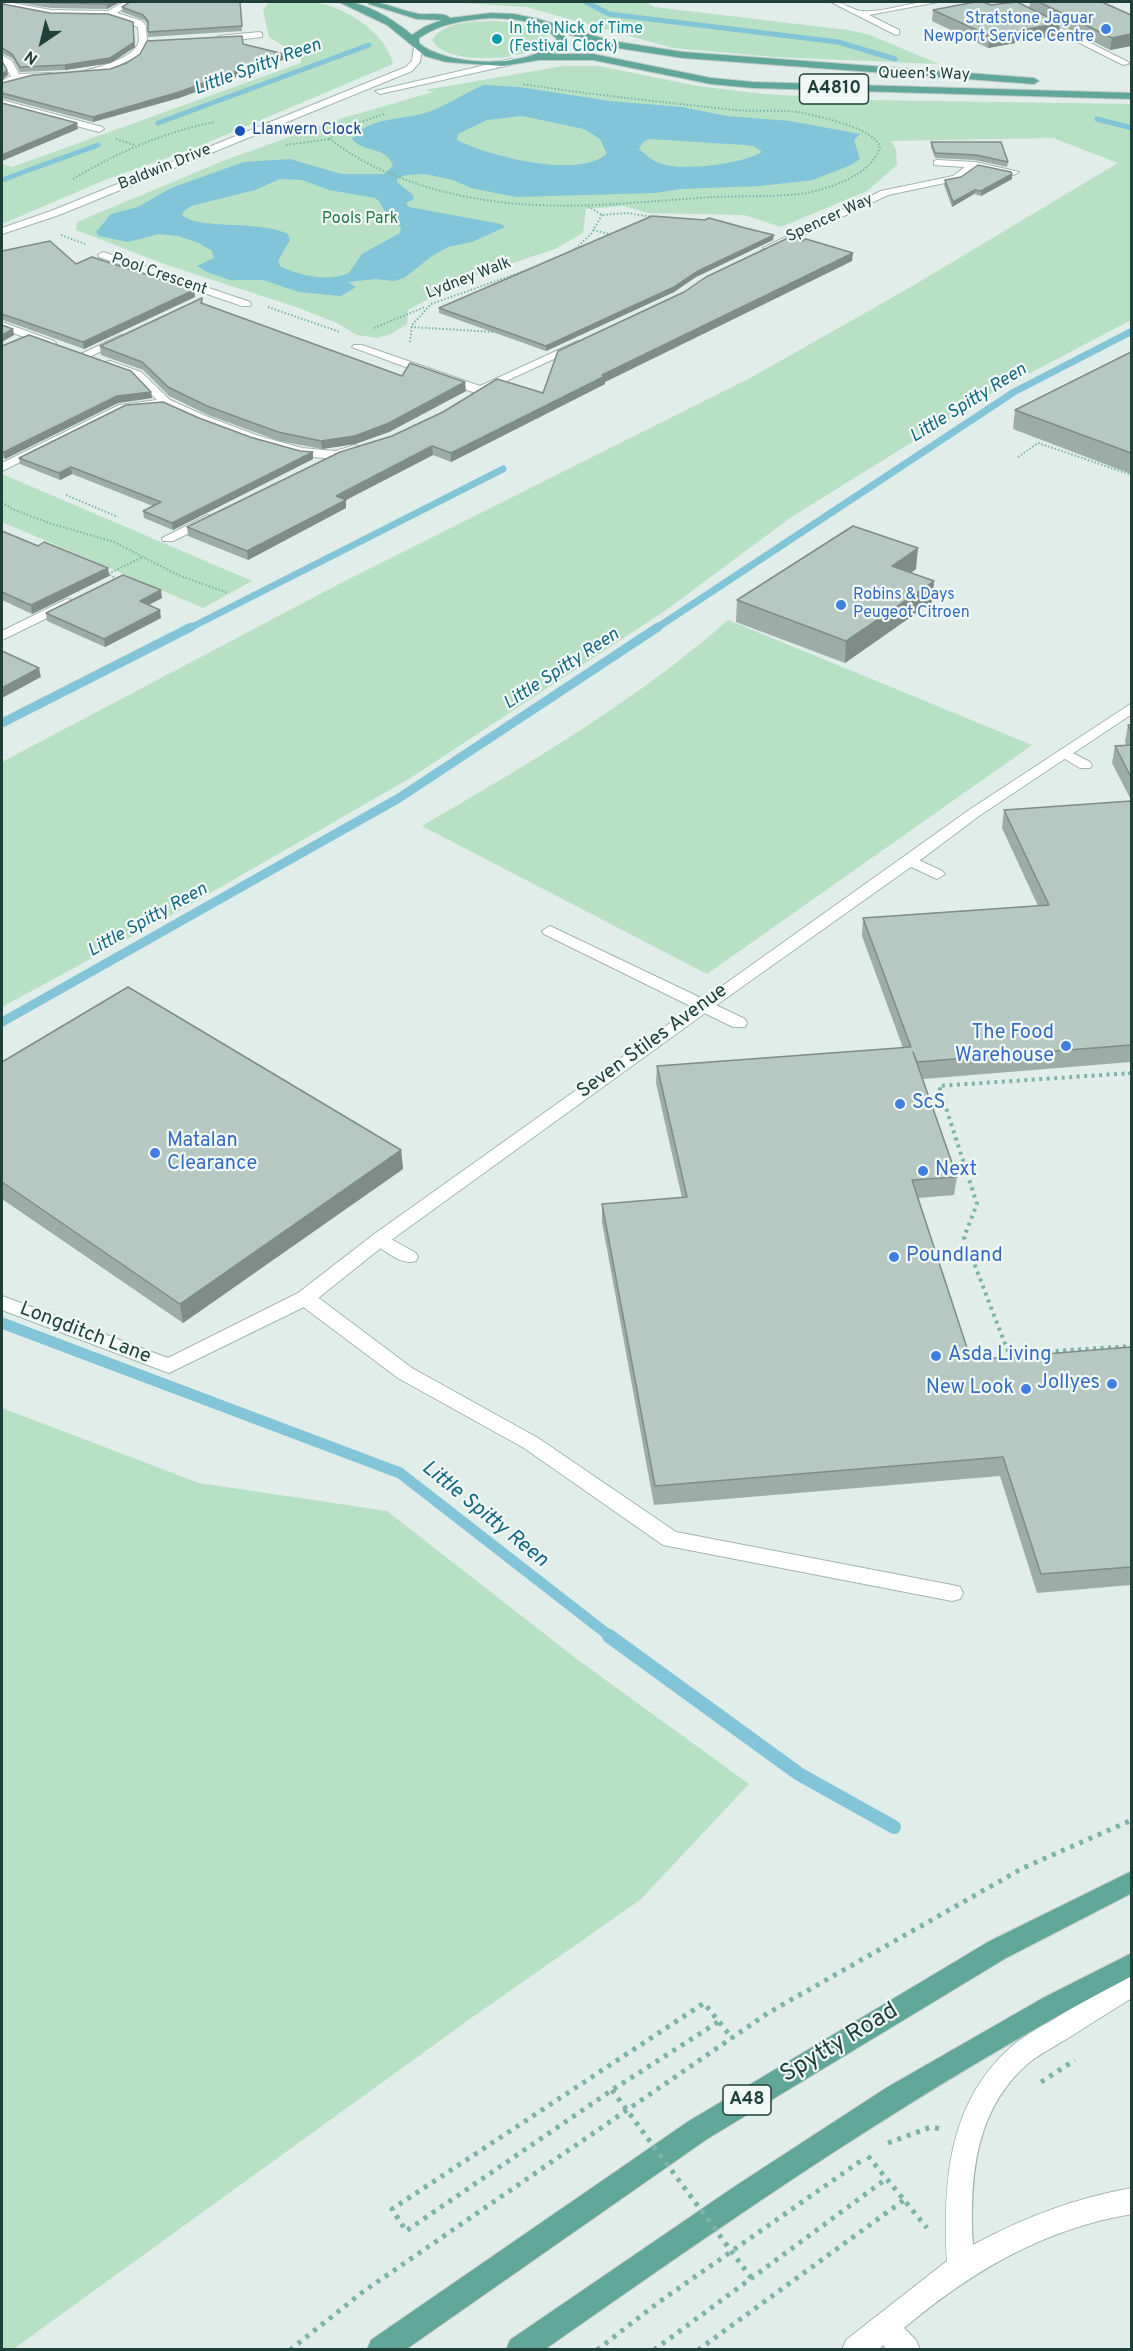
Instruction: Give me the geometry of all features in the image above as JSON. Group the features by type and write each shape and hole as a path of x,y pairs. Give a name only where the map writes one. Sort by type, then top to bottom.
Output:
{"main road":[{"name":"Queen's Way","path":"343,2 374,15 405,34 416,45 433,56 470,63 511,62 539,57 593,57 711,81 775,87 1131,96"},
{"name":"Queen's Way","path":"372,2 417,16 484,16 523,19 611,44 683,55 1050,82"},
{"name":"Queen's Way","path":"416,45 415,37 421,30 432,25 455,19 484,16"},
{"name":"Queen's Way","path":"539,57 560,45 562,39 559,32 551,27"},
{"path":"1096,84 1131,86"},
{"name":"Spytty Road","path":"381,2349 698,2130 997,1950 1131,1881"},
{"path":"520,2349 756,2185 953,2060 1131,1964"}],"street":[{"path":"110,14 111,11 129,2"},
{"path":"835,2 896,32"},
{"path":"860,14 934,2"},
{"path":"1003,2 1126,63"},
{"path":"7,5 51,13 110,14 142,26 143,42 137,54 129,60 104,69 77,74"},
{"path":"204,40 259,35"},
{"path":"143,42 153,41"},
{"path":"328,104 409,69 416,62 416,45"},
{"path":"2,58 9,63 16,77"},
{"path":"328,104 435,77 511,62"},
{"path":"2,84 16,77 59,75"},
{"path":"2,103 99,129"},
{"name":"Baldwin Drive","path":"2,231 36,221 135,179 328,104"},
{"path":"937,163 975,165 1014,172"},
{"name":"Spencer Way","path":"757,253 885,193 949,181 975,165"},
{"name":"Pool Crescent","path":"103,255 246,304"},
{"name":"Pool Crescent","path":"195,303 215,294"},
{"path":"2,325 137,374 166,402 204,420 255,439 301,452 336,455"},
{"path":"74,351 135,331"},
{"path":"11,344 29,335"},
{"path":"464,400 586,340"},
{"path":"358,347 481,390"},
{"path":"2,466 123,407 166,402"},
{"path":"315,465 336,455 365,446"},
{"path":"168,538 220,512"},
{"path":"2,636 117,579"},
{"name":"Seven Stiles Avenue","path":"169,1366 305,1298 380,1239 439,1199 702,1007 910,861 974,813 1131,707"},
{"path":"1065,753 1085,765"},
{"path":"910,861 938,874"},
{"path":"550,931 702,1007 739,1023"},
{"path":"380,1239 409,1257"},
{"path":"305,1298 405,1373 531,1443 670,1539 952,1593"},
{"name":"Longditch Lane","path":"2,1303 169,1366"},
{"path":"961,2268 958,2173 967,2135 995,2079 1020,2055 1131,1984"},
{"path":"855,2349 961,2268 1030,2229 1101,2205 1131,2201"},
{"path":"885,2327 906,2349"}],"path":[{"path":"392,112 339,130 330,139 378,171 452,192 512,205 588,206 715,197 755,197 821,190 839,184 876,158 880,146 876,138 857,128 801,113 737,110 650,99 590,95 517,83"},
{"path":"588,206 602,215 627,213 659,218"},
{"path":"571,252 593,230 602,215"},
{"path":"712,221 785,240"},
{"path":"593,230 614,236"},
{"name":"Lydney Walk","path":"411,327 420,312 432,304 540,265"},
{"path":"508,276 519,280"},
{"path":"372,328 432,304"},
{"path":"413,345 408,341 411,327 498,332"},
{"path":"1018,457 1038,443 1131,475"},
{"path":"66,495 118,517"},
{"path":"2,502 12,509 49,523 114,542 178,575 228,593"},
{"path":"117,579 108,574 142,557"},
{"path":"1131,1073 939,1086 977,1204 964,1237 1009,1354 1131,1346"},
{"path":"290,2349 364,2290 768,2013 1023,1868 1131,1820"},
{"path":"718,2022 612,2090 406,2231 392,2209 704,2003 732,2038"},
{"path":"1036,2086 1082,2055"},
{"path":"612,2090 752,2278"},
{"path":"597,2349 659,2302 886,2144 931,2127 967,2135"},
{"path":"698,2349 904,2200 868,2156"},
{"path":"654,2349 886,2179"}],"green space":[{"path":"269,2 311,2 336,8 349,14 373,31 389,53 393,64 197,147 105,180 2,224 2,164 12,167 301,63 301,57 269,37 263,10"},
{"path":"447,2 646,2 654,7 848,30 870,35 939,64 775,57 673,48 526,7"},
{"path":"496,21 524,24 536,28 548,36 548,42 524,54 470,58 440,49 432,40 437,33 452,25"},
{"name":"Pools Park","path":"563,66 599,66 697,86 763,94 867,100 1131,104 1131,320 983,398 790,518 669,608 412,777 186,907 2,1007 2,762 339,584 752,377 909,288 1118,163 1053,138 891,141 896,150 897,165 867,191 781,227 744,215 648,213 624,206 586,209 583,233 555,249 467,278 408,310 407,324 391,334 377,338 357,335 337,323 299,308 167,265 76,230 77,222 223,161 336,120 433,92 425,90"},
{"path":"2,474 252,581 203,608 2,522"},
{"path":"728,620 1032,745 707,974 422,826 541,755 618,705 656,678"},
{"path":"2,1408 199,1483 387,1511 578,1660 749,1784 640,1900 474,2016 12,2350 2,2349"}],"water":[{"path":"484,85 519,87 610,101 682,107 727,116 790,121 860,134 854,140 860,159 851,165 813,180 760,186 680,189 655,193 516,197 471,188 453,180 425,174 407,175 398,178 397,182 413,195 414,199 406,203 409,207 501,224 505,227 472,242 448,247 432,256 404,278 394,281 376,279 348,282 356,287 341,296 299,292 263,280 230,280 207,272 197,266 214,258 212,251 199,243 178,236 159,234 128,242 99,236 96,232 111,214 138,207 171,188 244,162 290,159 341,174 384,174 393,166 390,160 386,155 362,146 352,139 359,132 376,123 432,110","holes":["522,116 584,129 600,139 607,154 593,161 575,165 555,165 510,158 457,140 458,134 487,120","649,139 745,145 754,146 762,152 726,163 696,167 669,166 653,160 639,149 643,142","280,179 302,180 329,190 375,198 401,228 400,233 362,254 349,273 323,277 296,273 280,266 278,261 290,240 288,234 262,227 201,222 190,220 182,215 191,206 255,190"]}],"building":[{"path":"2,2 50,13 108,14 133,22 134,42 110,58 65,65 20,67 12,54 2,48"},
{"path":"42,2 111,2 107,4"},
{"path":"130,2 240,2 242,26 148,32 148,21 143,15 122,7"},
{"path":"975,2 991,5 1017,2 1060,23 990,36 933,10"},
{"path":"1039,2 1102,2 1131,15 1131,34 1112,38"},
{"path":"242,36 243,44 284,54 179,92 93,117 2,93 2,83 33,75 110,69 127,63 140,54 147,41"},
{"path":"2,61 7,70 2,74"},
{"path":"2,103 77,123 2,155"},
{"path":"931,142 1001,142 1008,162 976,155 935,153"},
{"path":"978,165 1012,174 981,191 975,190 953,202 945,180 961,177"},
{"path":"652,216 705,220 709,218 774,235 696,272 674,287 546,346 439,308"},
{"path":"790,237 802,241 806,239 853,253 602,375 605,376 451,453 432,446 336,496 346,500 247,551 187,527 340,452 392,436 443,412 497,379 543,393 558,351 684,292 706,277"},
{"path":"50,241 76,264 92,257 194,290 83,342 2,314 2,251"},
{"path":"202,298 201,303 402,376 410,363 465,382 389,423 355,436 321,441 278,432 207,406 168,387 142,362 100,346"},
{"path":"2,325 13,329 2,335"},
{"path":"29,335 131,371 151,392 117,396 4,452 2,451 2,346"},
{"path":"1131,352 1131,453 1015,410"},
{"path":"163,402 250,437 300,451 313,452 172,523 143,511 161,502 71,467 59,473 19,458 126,405"},
{"path":"853,526 918,548 892,566 934,581 846,641 737,600"},
{"path":"2,531 38,546 44,542 108,568 31,605 2,592"},
{"path":"123,575 161,590 140,601 160,610 104,639 46,613"},
{"path":"2,651 39,668 2,688"},
{"path":"1131,745 1131,777 1115,746"},
{"path":"1131,801 1131,1045 917,1062 913,1052 957,1177 912,1180 971,1360 1131,1347 1131,1567 1041,1574 1003,1457 655,1486 602,1204 687,1197 657,1066 911,1047 863,918 1049,905 1004,810"},
{"path":"128,987 401,1150 180,1304 2,1182 2,1062"}],"waterway":[{"name":"Little Spitty Reen","path":"586,2 609,14 838,42 895,59"},
{"name":"Little Spitty Reen","path":"158,123 369,45"},
{"name":"Little Spitty Reen","path":"1097,119 1132,128"},
{"name":"Little Spitty Reen","path":"2,180 98,145"},
{"name":"Little Spitty Reen","path":"655,629 1014,392 1132,331"},
{"path":"188,629 503,469"},
{"path":"2,723 191,627"},
{"name":"Little Spitty Reen","path":"2,1022 399,798 658,627"},
{"name":"Little Spitty Reen","path":"2,1323 400,1473 611,1637"},
{"name":"Little Spitty Reen","path":"609,1636 799,1774 894,1827"}],"place":[{"name":"Stratstone Jaguar Newport Service Centre","path":"1106,29"},
{"name":"In the Nick of Time (Festival Clock)","path":"497,39"},
{"name":"Llanwern Clock","path":"240,131"},
{"name":"Robins & Days Peugeot Citroen","path":"841,605"},
{"name":"The Food Warehouse","path":"1066,1046"},
{"name":"ScS","path":"900,1104"},
{"name":"Matalan Clearance","path":"155,1153"},
{"name":"Next","path":"923,1171"},
{"name":"Poundland","path":"894,1257"},
{"name":"Asda Living","path":"936,1356"},
{"name":"Jollyes","path":"1112,1384"},
{"name":"New Look","path":"1026,1389"}]}
